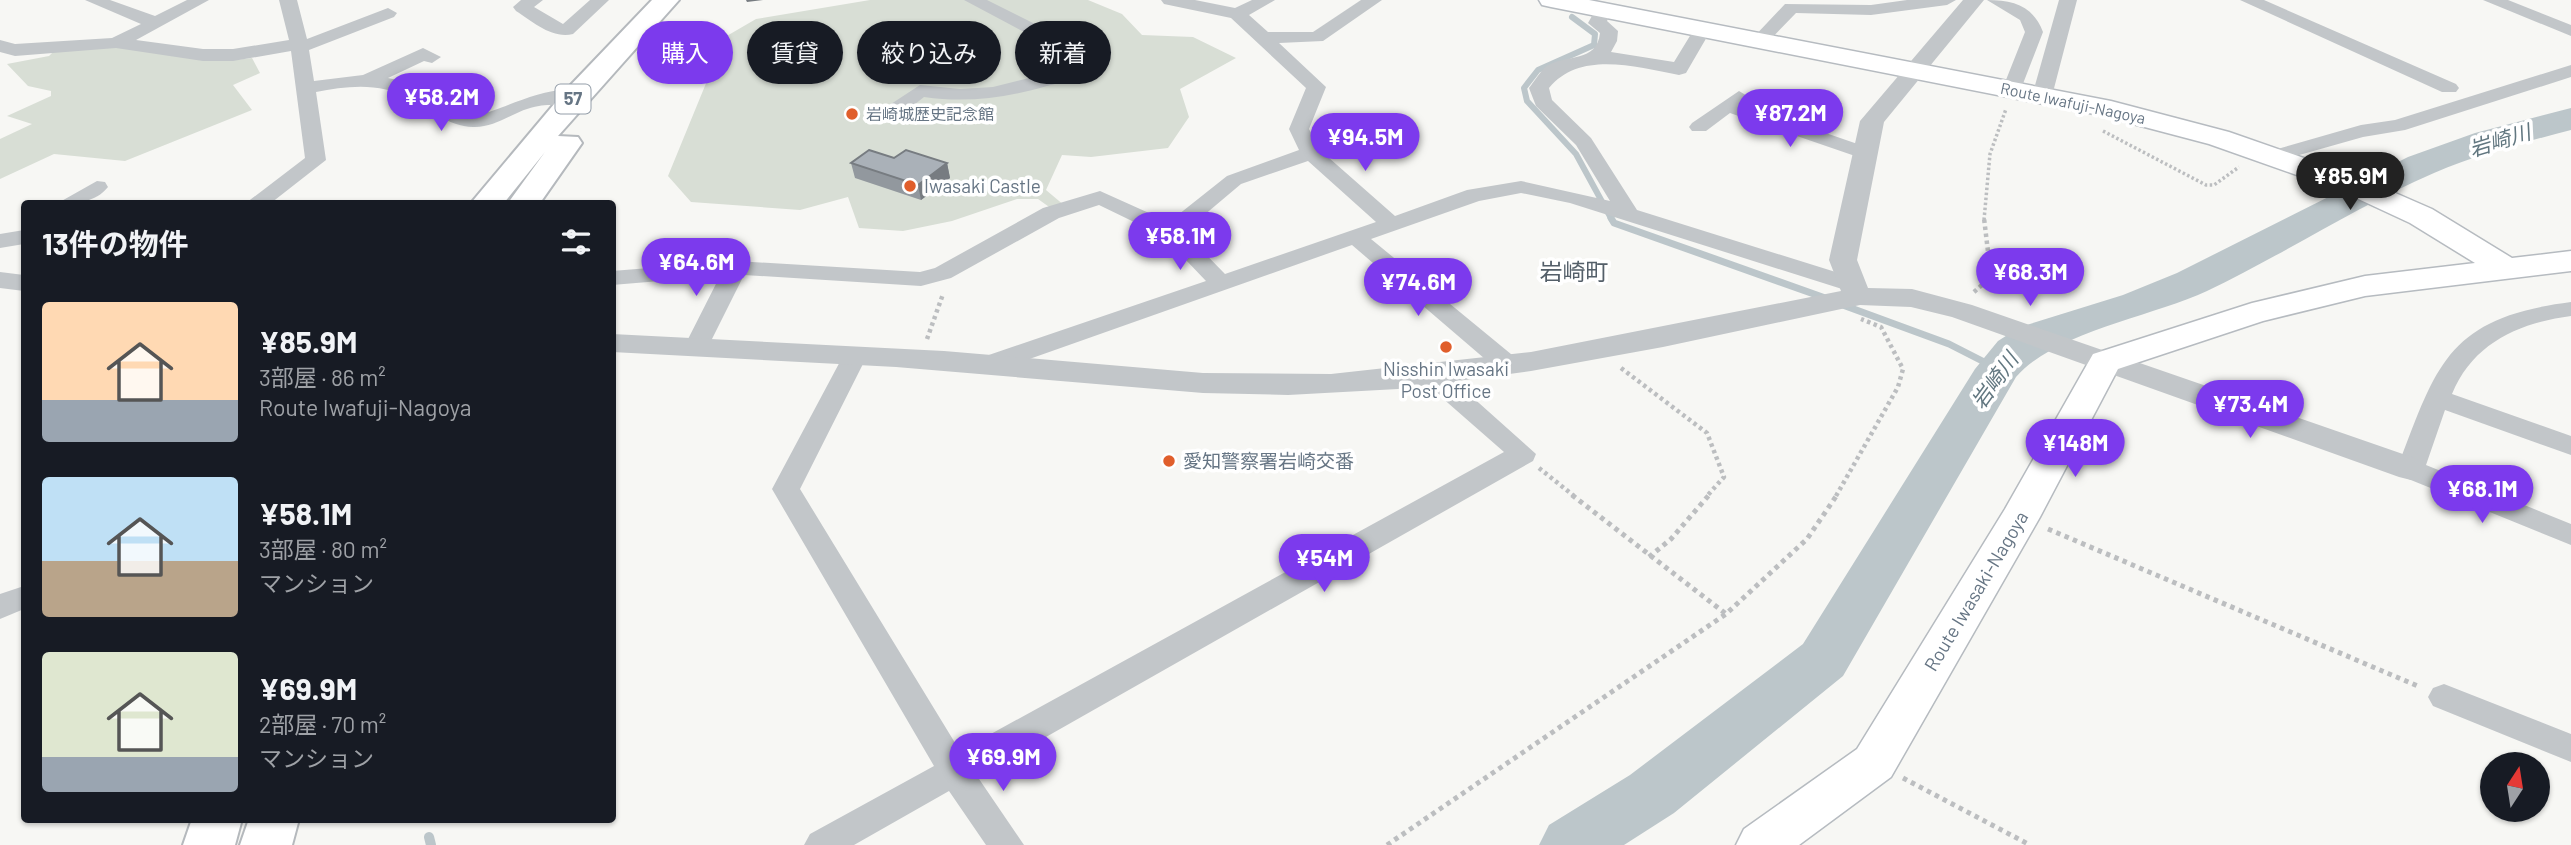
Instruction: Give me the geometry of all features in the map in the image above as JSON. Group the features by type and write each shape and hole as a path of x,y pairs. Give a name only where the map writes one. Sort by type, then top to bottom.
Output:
{"main road":[{"name":"57","path":"489,200 575,97 666,0"},
{"name":"57","path":"526,200 604,93 689,0"},
{"name":"Route Iwafuji-Nagoya","path":"1551,0 2101,107 2277,157 2421,216 2505,268"},
{"path":"2093,358 2277,307 2365,286 2571,261"},
{"name":"Route Iwasaki-Nagoya","path":"1761,845 1874,763 2020,517 2093,358"},
{"path":"209,845 216,823"},
{"path":"266,845 273,823"}],"street":[{"path":"94,0 156,23"},
{"path":"116,43 200,0"},
{"path":"261,200 317,160 303,89 299,46 288,0"},
{"path":"534,0 522,7 553,27 567,30 600,0"},
{"path":"898,108 920,91 960,97 995,95 1064,75 1071,63 1049,38 973,0"},
{"path":"1170,0 1198,2 1237,14 1316,87 1299,129 1311,153 1391,224"},
{"path":"1237,14 1266,0"},
{"path":"1263,38 1317,37 1373,0"},
{"path":"1759,41 1791,8 1871,10 1947,0"},
{"path":"1842,297 1843,260 1872,121 1974,0"},
{"path":"1996,0 2028,16 2034,32 2012,90"},
{"path":"2042,96 2068,0"},
{"path":"2249,0 2449,88"},
{"path":"2492,0 2571,30"},
{"path":"1590,60 1610,40 1609,31 1597,23 1603,10"},
{"path":"0,46 15,50 116,43 203,55 233,55 299,46 388,13"},
{"path":"1611,208 1584,142 1543,102 1539,88 1554,70 1606,57 1679,69 1702,30"},
{"path":"362,83 377,73 424,54 432,57"},
{"path":"2277,157 2361,131 2398,126 2571,71"},
{"path":"303,89 328,83 396,85 446,113 469,121 490,120 523,104 542,99 575,97"},
{"path":"1699,127 1733,102 1866,153"},
{"path":"1171,231 1234,180 1311,153"},
{"path":"74,200 97,187"},
{"path":"989,364 1475,194 1521,187 1611,208 1842,297"},
{"path":"616,278 736,268 921,279 943,273 1051,213 1100,197 1171,231 1221,283"},
{"path":"1356,237 1508,365"},
{"path":"696,347 736,268"},
{"path":"0,280 21,283"},
{"path":"616,343 920,359 1225,385 1328,384 1433,376 1508,365 1842,297 1912,298 1958,310 2411,469 2571,536"},
{"path":"2411,469 2438,398 2456,361 2498,327 2571,309"},
{"path":"855,355 786,489 955,772 1006,845"},
{"path":"822,845 1523,454 1433,376"},
{"path":"2438,398 2571,446"},
{"path":"0,607 21,598"},
{"path":"2444,697 2571,748"}],"path":[{"path":"1958,310 1991,277 1983,210 1990,155 2012,90"},
{"path":"2101,107 2096,127 2206,186 2214,186 2277,157"},
{"path":"920,359 946,285 943,273"},
{"path":"1387,845 1726,614 1807,539 1835,498 1898,387 1903,369 1881,327 1842,297"},
{"path":"1595,349 1707,433 1724,477 1671,539 1649,557"},
{"path":"1523,454 1649,557 1726,614"},
{"path":"2020,517 2444,697"},
{"path":"1874,763 2030,845"}],"shaded area":[{"path":"870,0 1088,0 1122,14 1142,35 1193,37 1236,58 1180,89 1189,117 1168,148 1091,157 1062,155 1046,190 1065,206 1059,214 1038,199 1017,199 952,221 903,231 859,228 848,197 800,210 691,202 668,176 706,84 733,84 733,32 747,24 747,84 843,84 843,21 753,21"},
{"path":"117,47 234,60 252,58 260,73 233,85 252,110 125,161 54,154 0,179 0,139 32,124 7,116 51,96 51,91 28,86 7,64 49,56 55,50"}],"building":[{"path":"869,150 894,158 906,150 947,163 918,185 851,163"}],"waterway":[{"path":"1572,17 1595,34 1594,45 1538,70 1524,88 1527,101 1576,154 1612,220"},
{"name":"岩崎川","path":"1571,845 1652,794 1823,660 1998,369 2014,351 2036,337 2138,304 2192,282 2421,165 2488,141 2571,119"},
{"path":"1611,218 1614,223 1828,299"},
{"path":"1840,304 1949,344 1998,369"},
{"path":"429,837 431,845"}],"place":[{"name":"岩崎城歴史記念館","path":"852,114"},
{"name":"Iwasaki Castle","path":"910,186"},
{"name":"Nisshin Iwasaki Post Office","path":"1446,347"},
{"name":"愛知警察署岩崎交番","path":"1169,461"}],"district":[{"name":"岩崎町","path":"1574,272"}]}
